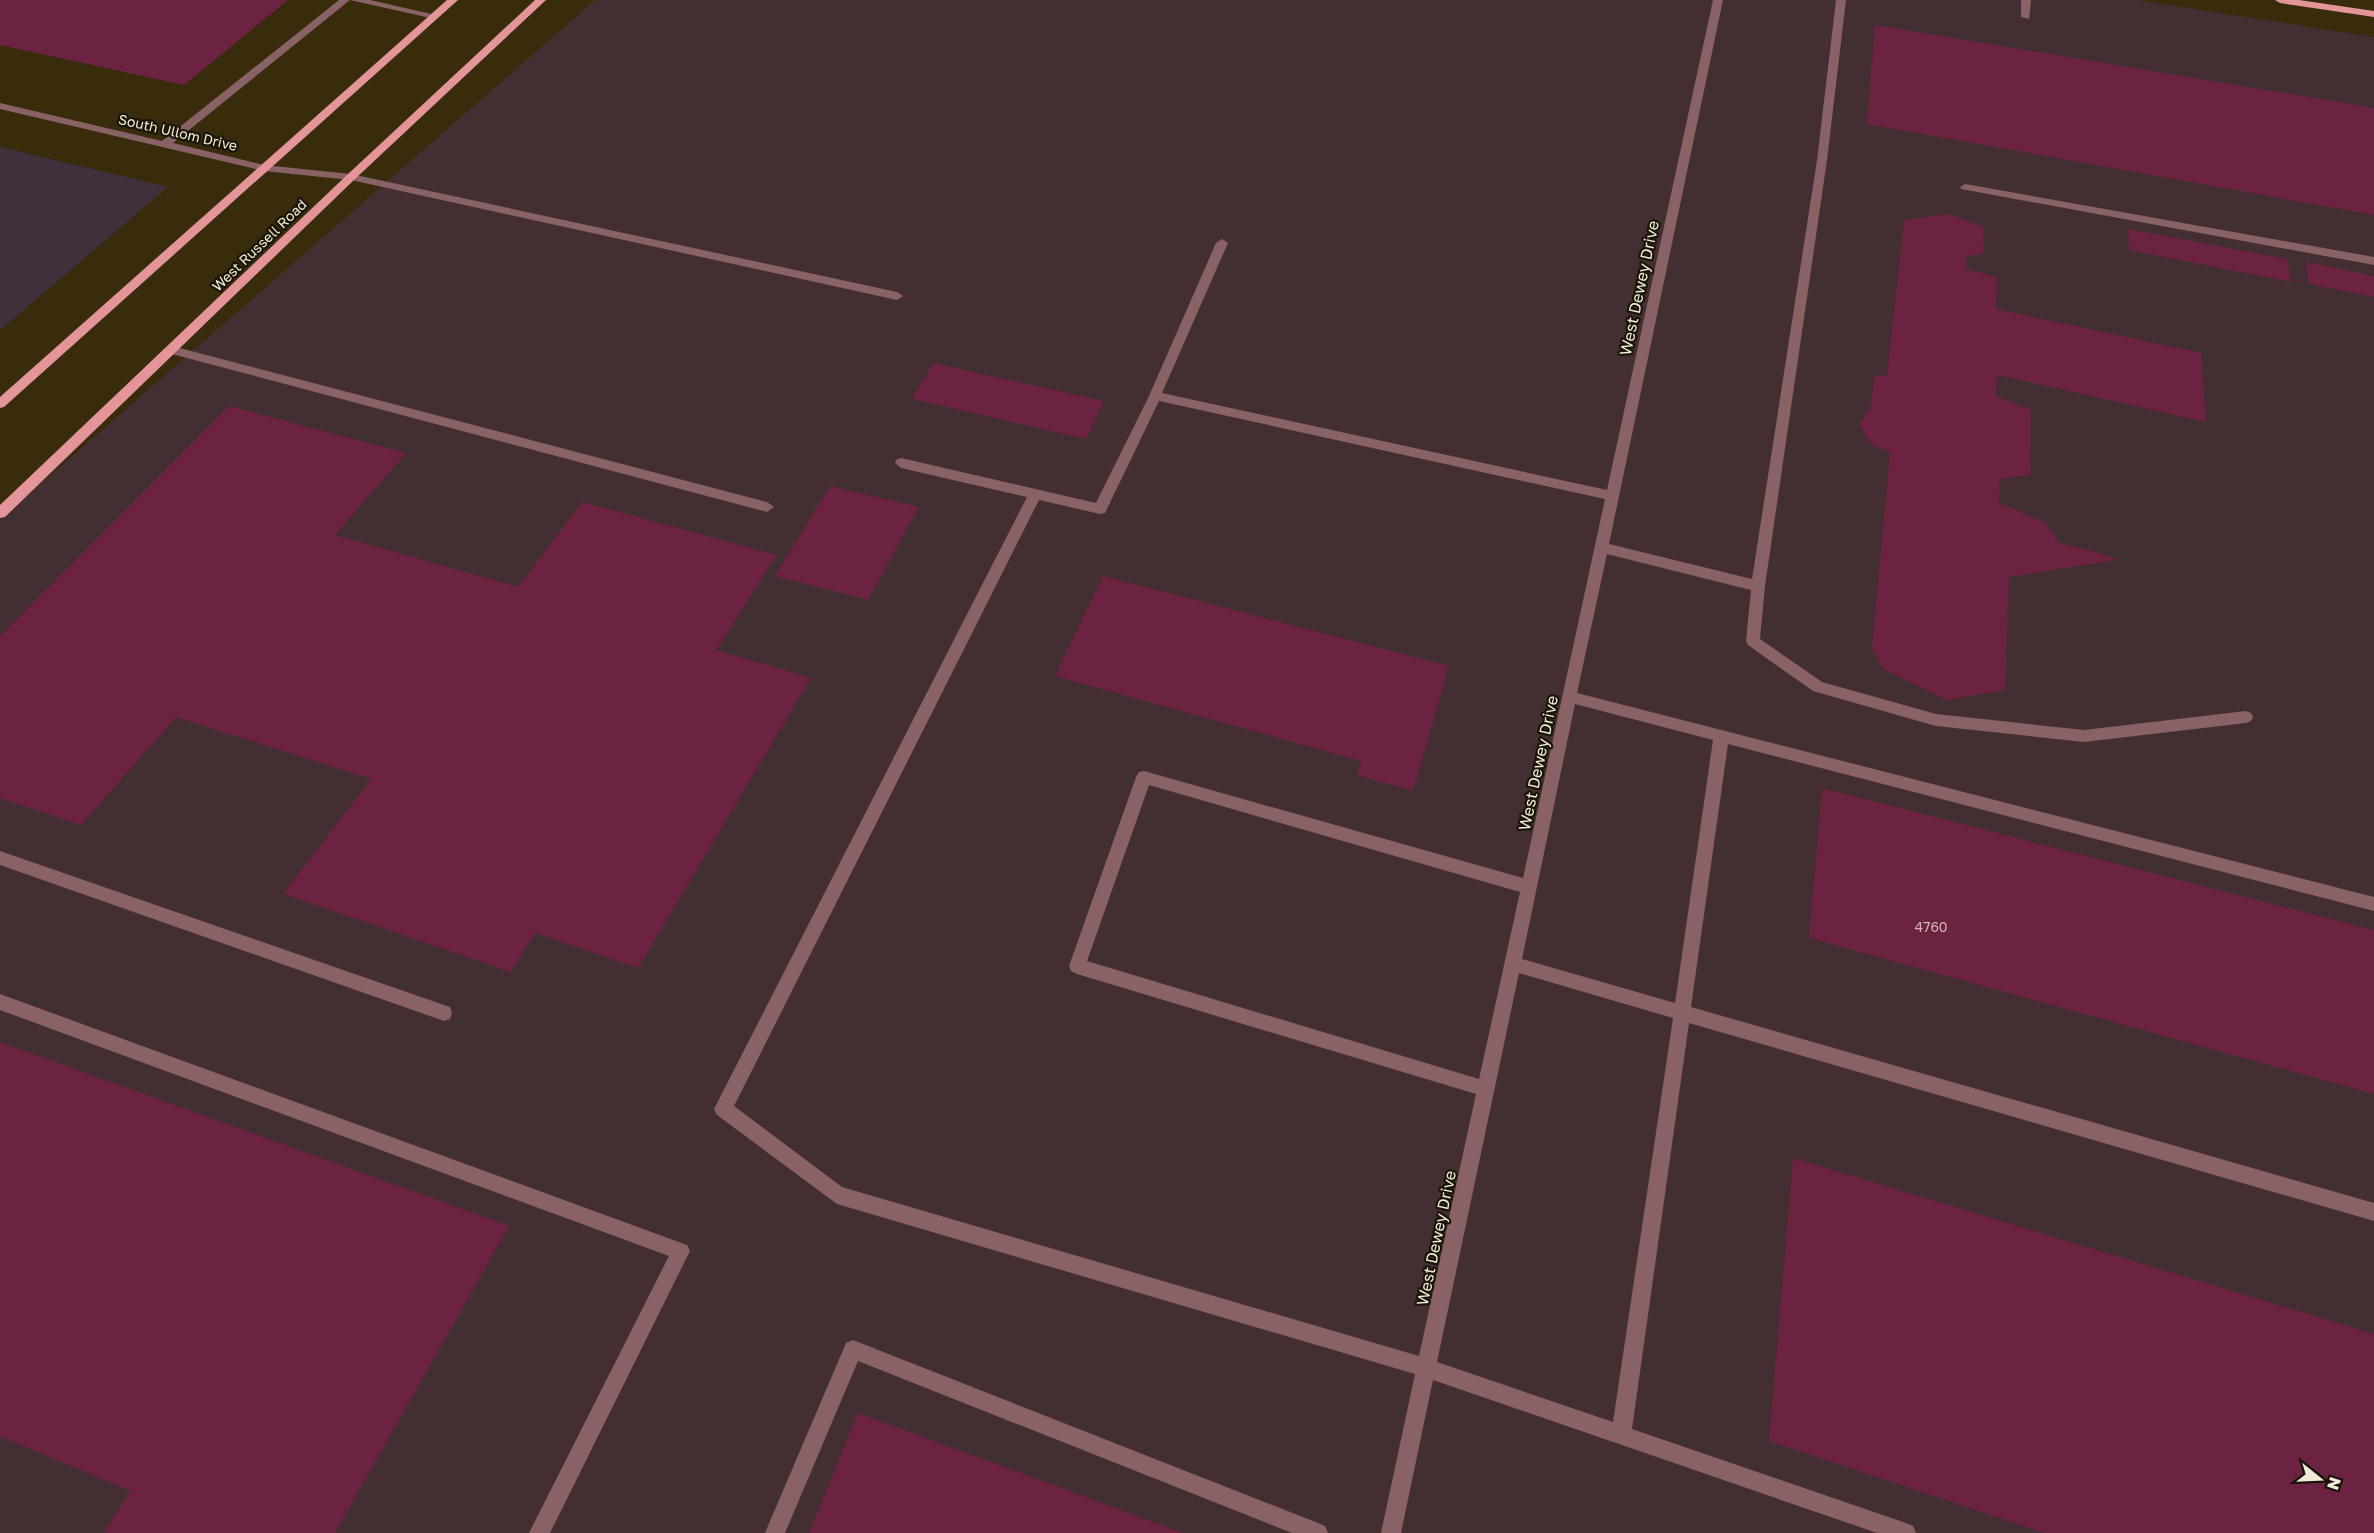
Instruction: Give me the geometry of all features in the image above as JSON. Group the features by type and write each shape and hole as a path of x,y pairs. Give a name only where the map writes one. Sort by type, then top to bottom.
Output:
{"main road":[{"path":"0,404 453,0"},
{"name":"West Russell Road","path":"0,513 351,177 541,0"},
{"path":"2280,0 2374,14"}],"street":[{"path":"165,144 345,0"},
{"path":"356,0 435,16"},
{"name":"West Dewey Drive","path":"1391,1533 1719,0"},
{"path":"1841,0 1820,172 1758,586 1753,641 1818,687 1936,720 2084,736 2246,717"},
{"path":"2026,0 2026,17"},
{"name":"South Ullom Drive","path":"0,106 264,168 351,177 897,296"},
{"path":"1965,187 2374,261"},
{"path":"901,463 1101,509 1155,396 1222,243"},
{"path":"172,350 767,507"},
{"path":"1155,396 1613,496"},
{"path":"1035,494 723,1109 837,1195 1427,1368 1621,1437 1906,1533"},
{"path":"1602,548 1758,586"},
{"path":"1570,697 1721,738 2374,904"},
{"path":"1621,1437 1721,738"},
{"path":"1486,1089 1077,966 1144,777 1529,887"},
{"path":"0,858 444,1013"},
{"path":"1514,964 2374,1212"},
{"path":"0,1002 681,1251 538,1533"},
{"path":"775,1533 853,1350 1318,1533"}],"shaded area":[{"path":"595,0 2137,0 2374,37 2374,1533 0,1533 0,519"},
{"path":"0,147 168,187 0,330"}],"building":[{"path":"0,0 288,0 184,85 0,45"},
{"path":"1875,25 2374,108 2374,215 1867,124"},
{"path":"1949,214 1984,227 1983,254 1966,256 1965,269 1997,277 1996,309 2201,353 2206,422 1997,375 1996,396 2031,410 2030,475 2000,479 1999,503 2046,523 2059,543 2099,553 2116,560 2009,577 2005,690 1947,700 1883,669 1872,649 1890,452 1871,444 1859,425 1871,406 1874,377 1887,375 1904,220"},
{"path":"2128,229 2287,259 2291,282 2129,250"},
{"path":"2306,262 2374,276 2374,297 2309,284"},
{"path":"933,363 1104,401 1086,439 912,399"},
{"path":"229,406 406,453 335,535 518,587 582,502 777,555 716,650 811,678 638,968 535,933 511,972 283,894 371,779 176,717 81,825 0,798 0,636"},
{"path":"830,486 919,507 868,600 775,576"},
{"path":"1103,576 1449,666 1413,791 1357,775 1361,761 1055,676"},
{"path":"1822,788 2374,930 2374,1094 1809,938"},
{"path":"0,1042 509,1226 335,1533 104,1533 130,1491 0,1436"},
{"path":"1793,1158 2374,1334 2374,1533 2044,1533 1769,1441"},
{"path":"858,1413 1183,1533 809,1533"}]}
